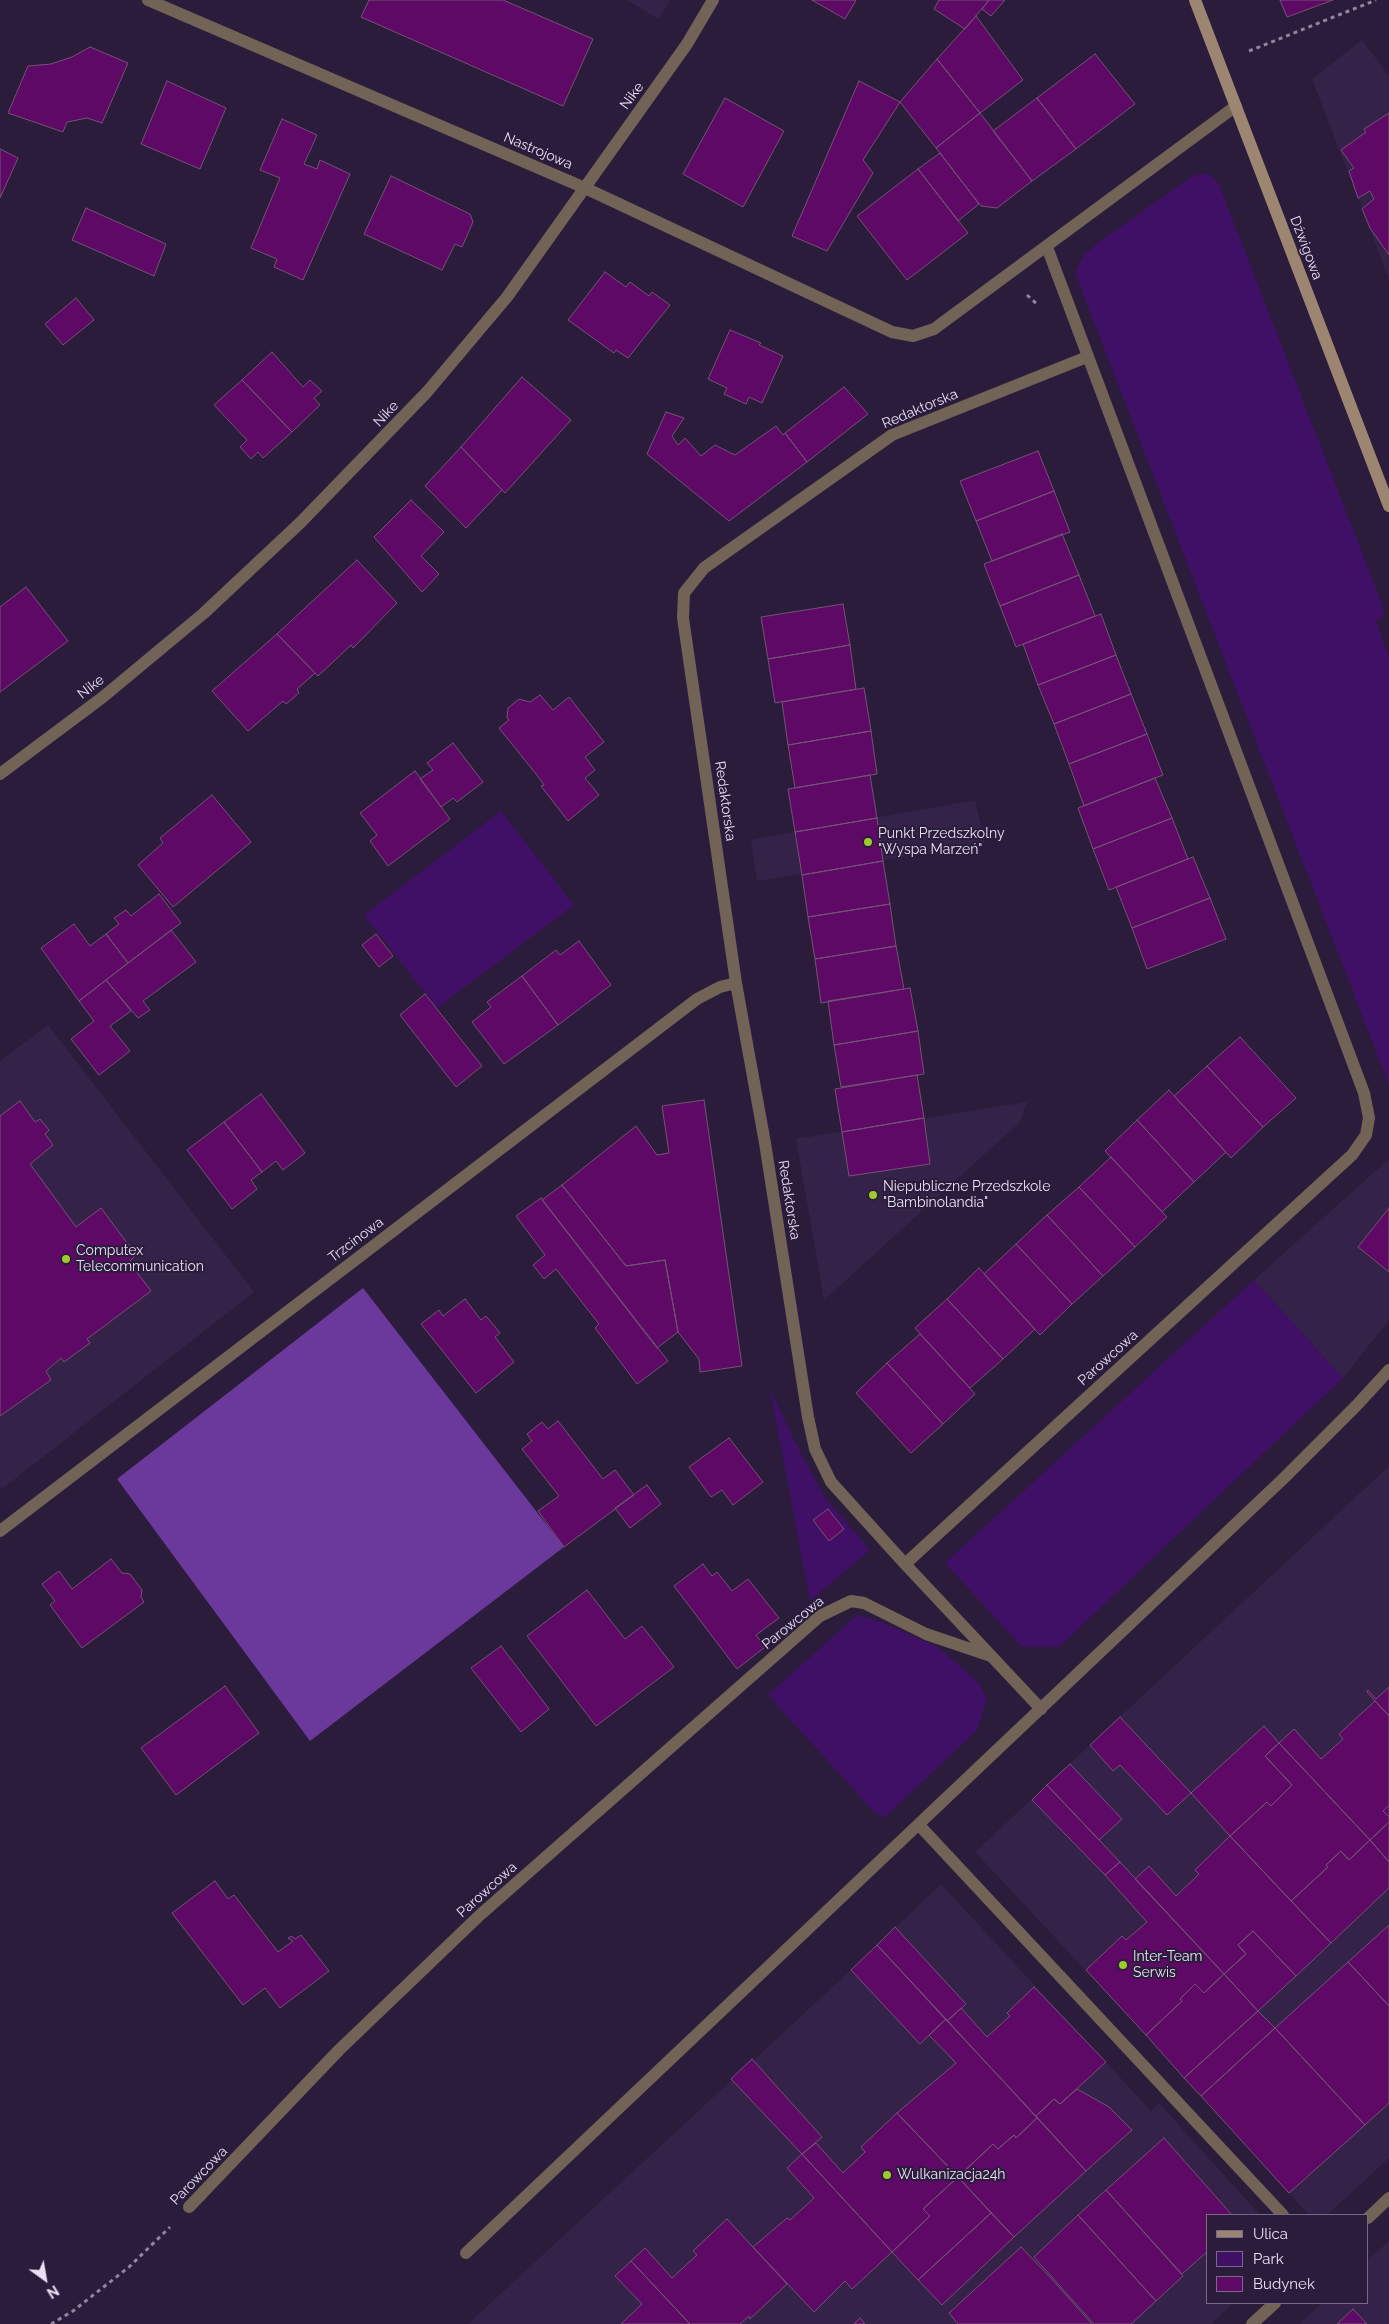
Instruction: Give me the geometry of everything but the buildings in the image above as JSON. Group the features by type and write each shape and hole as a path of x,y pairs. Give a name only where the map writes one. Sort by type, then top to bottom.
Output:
{"main road":[{"name":"Dźwigowa","path":"1195,0 1389,506"}],"street":[{"name":"Nastrojowa","path":"148,0 585,188 892,332 913,336 934,329 1013,271"},
{"name":"Nike","path":"0,774 103,697 155,655 256,566 426,392 507,297 687,44 713,0"},
{"path":"1013,271 1236,106"},
{"path":"1047,247 1087,357"},
{"name":"Redaktorska","path":"905,1564 831,1482 815,1449 808,1417 765,1143 736,983 683,618 684,594 704,568 892,435 1087,357"},
{"name":"Parowcowa","path":"1041,1709 905,1564 1352,1155 1366,1135 1369,1118 1364,1092 1087,357"},
{"name":"Trzcinowa","path":"0,1531 697,999 720,987 736,983"},
{"path":"466,2252 1284,1478 1389,1370"},
{"name":"Parowcowa","path":"189,2207 339,2050 480,1915 820,1616 852,1601 864,1602 926,1634 991,1656"},
{"path":"919,1825 1282,2214"},
{"path":"1369,2217 1389,2198"},
{"path":"1252,2324 1274,2304"}],"path":[{"path":"1249,51 1376,0"},
{"path":"1013,271 1028,298 1040,306"},
{"name":"Parowcowa","path":"51,2324 73,2311 130,2267 189,2207"}],"shaded area":[{"path":"627,0 670,0 658,19"},
{"path":"1362,40 1389,76 1389,279 1312,79"},
{"name":"Punkt Przedszkolny \"Wyspa Marzeń\"","path":"975,800 985,843 757,881 751,840"},
{"path":"48,1025 254,1292 2,1489 0,1486 0,1061"},
{"name":"Niepubliczne Przedszkole \"Bambinolandia\"","path":"1027,1102 1020,1122 824,1300 796,1139"},
{"path":"1389,1159 1389,1320 1343,1378 1254,1280"},
{"path":"363,1288 564,1547 310,1741 117,1479"},
{"path":"1389,1466 1389,2158 1328,2214 1308,2214 1146,2035 975,1852"},
{"path":"941,1884 1151,2111 1159,2103 1259,2214 1206,2214 1206,2304 1232,2304 1211,2324 468,2324 851,1970"},
{"path":"1389,2241 1389,2324 1299,2324 1321,2304 1369,2304 1369,2259"}],"green space":[{"path":"1209,174 1218,182 1384,609 1382,618 1376,621 1389,656 1389,1085 1075,273 1084,255 1100,241 1194,175"},
{"path":"501,811 574,905 437,1008 364,915"},
{"path":"1254,1280 1343,1378 1059,1647 1022,1647 945,1563"},
{"path":"770,1389 797,1446 824,1496 870,1550 810,1601"},
{"path":"857,1615 881,1622 938,1647 979,1683 987,1700 977,1730 884,1818 874,1812 768,1695"}],"place":[{"name":"Punkt Przedszkolny \"Wyspa Marzeń\"","path":"868,842"},
{"name":"Niepubliczne Przedszkole \"Bambinolandia\"","path":"873,1195"},
{"name":"Computex Telecommunication","path":"66,1259"},
{"name":"Inter-Team Serwis","path":"1123,1965"},
{"name":"Wulkanizacja24h","path":"887,2175"}]}
